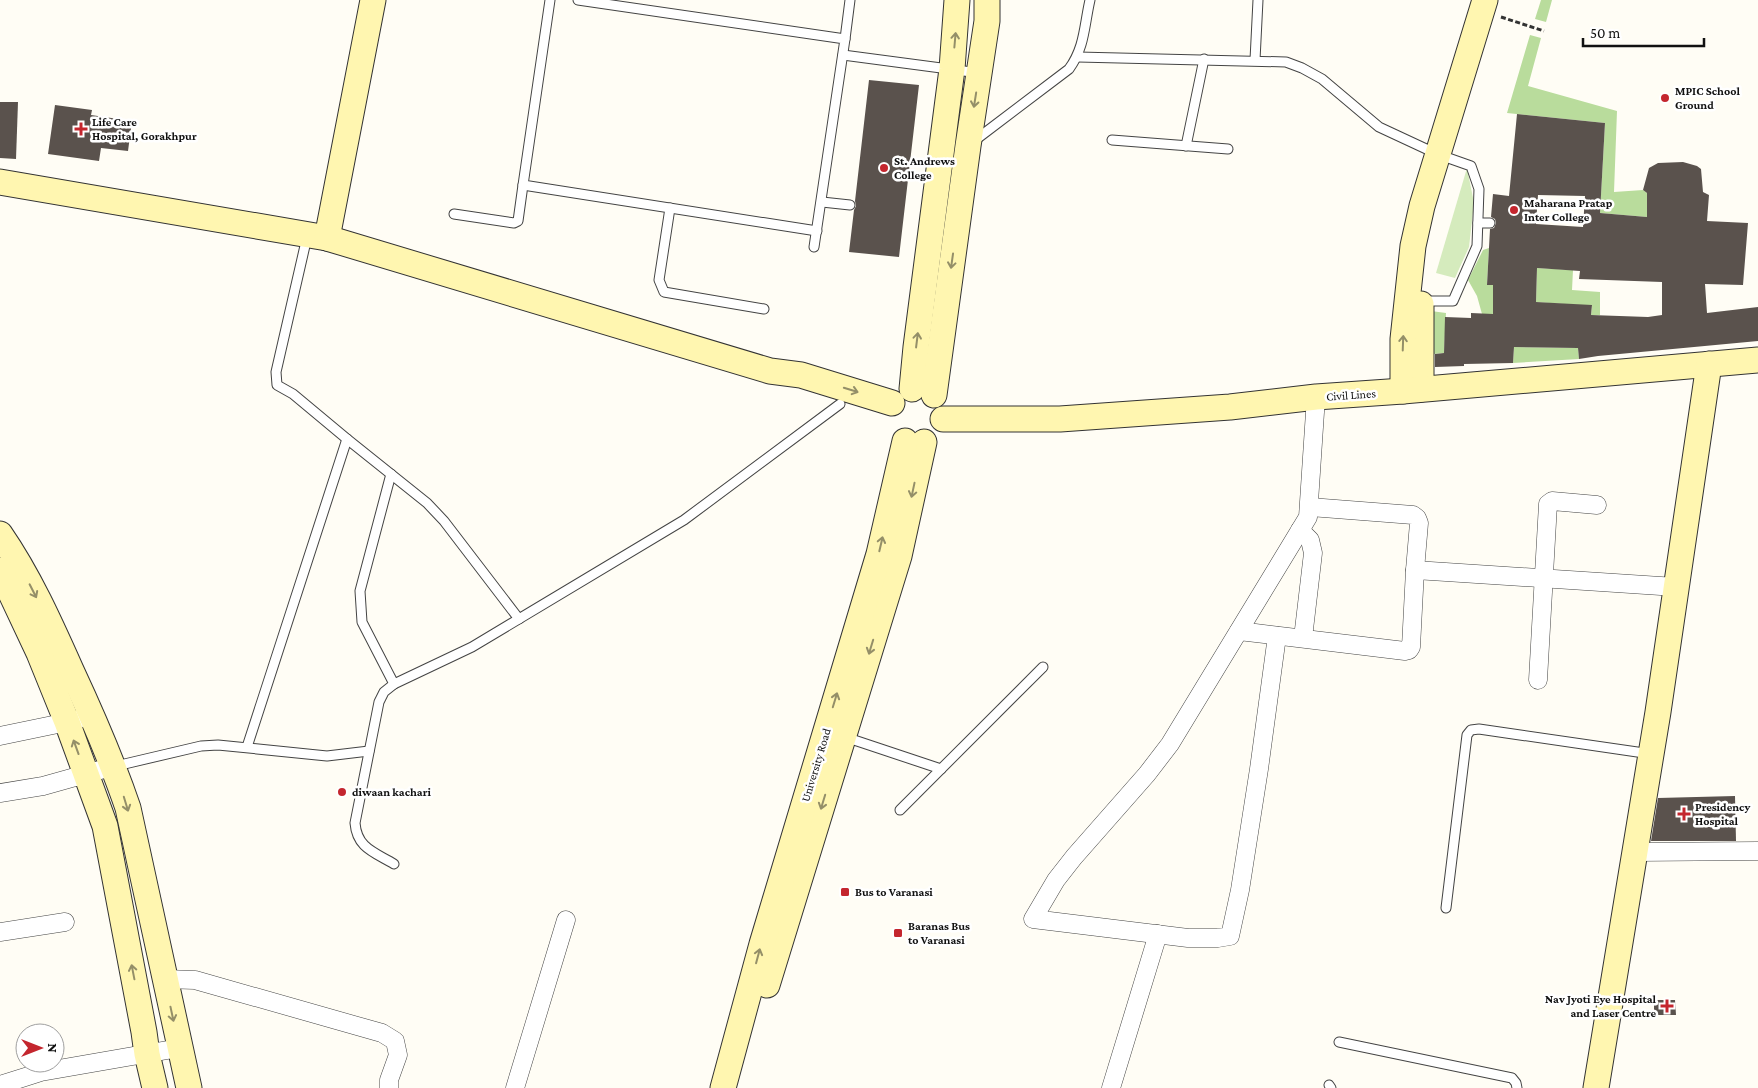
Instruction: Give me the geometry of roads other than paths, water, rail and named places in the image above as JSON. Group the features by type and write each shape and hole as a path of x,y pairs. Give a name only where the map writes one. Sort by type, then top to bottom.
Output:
{"main road":[{"path":"317,236 373,0"},
{"path":"923,392 916,347 952,69 957,0"},
{"path":"923,392 968,146 987,21 986,0"},
{"path":"1412,390 1414,300 1429,236 1443,157 1494,5"},
{"path":"0,182 317,236 770,371 801,375 890,411"},
{"name":"Civil Lines","path":"943,419 1060,419 1230,407 1316,397 1758,360"},
{"path":"1596,1088 1651,754 1709,364"},
{"path":"770,371 793,387 807,393 840,404 890,411"},
{"path":"904,391 923,392 941,405 943,419 939,431 932,438 914,442 898,437 891,429 890,411 897,396 904,391"},
{"name":"University Road","path":"723,1088 762,944 899,556 914,442"},
{"path":"0,534 4,567 67,722 105,826 147,1054 156,1088"},
{"path":"4,567 54,632 114,766 128,808 189,1088"},
{"name":"University Road","path":"739,1088 835,734"}],"street":[{"path":"1277,636 1259,769 1240,890 1230,936 1188,938 1033,920 1056,880 1068,864 1147,774 1170,744 1308,517 1316,397"},
{"path":"1538,680 1548,504 1552,501 1597,505"},
{"path":"1240,631 1405,651 1411,647 1419,523 1417,518 1413,515 1310,507"},
{"path":"1300,530 1310,540 1313,552 1303,638"},
{"path":"1415,570 1676,587"},
{"path":"0,736 92,716"},
{"path":"0,793 43,786 114,766"},
{"path":"1635,852 1758,851"},
{"path":"515,1088 566,920"},
{"path":"0,932 65,922"},
{"path":"1112,1088 1158,934"},
{"path":"164,979 195,980 382,1033 395,1041 398,1055 389,1080 390,1088"},
{"path":"0,1085 41,1072 179,1048"}],"lane":[{"path":"454,214 514,223 518,221 550,0"},
{"path":"578,0 845,39"},
{"path":"814,246 822,202 850,0"},
{"path":"968,146 1069,69 1078,57 1083,41 1090,0"},
{"path":"1255,60 1258,0"},
{"path":"843,56 979,73"},
{"path":"1078,57 1286,62 1322,79 1379,127 1443,157 1470,166 1479,189 1477,246 1453,302 1414,300"},
{"path":"1186,146 1204,59"},
{"path":"1112,140 1228,149"},
{"path":"523,185 816,231"},
{"path":"822,202 850,205"},
{"path":"670,208 659,280 664,292 764,309"},
{"path":"1478,223 1490,223"},
{"path":"317,236 276,372 277,385 294,394 347,439 414,491 438,515 519,618"},
{"path":"394,864 363,846 356,832 355,823 379,702 384,692 394,684 472,647 684,520 840,404"},
{"path":"247,748 347,439"},
{"path":"391,474 360,591 360,602 362,622 394,684"},
{"path":"900,810 1043,667"},
{"path":"1446,908 1467,735 1471,730 1479,729 1651,754"},
{"path":"835,734 941,769"},
{"path":"114,766 202,746 218,745 327,756 370,751"},
{"path":"1339,1042 1512,1078 1517,1088"}],"place":[{"name":"MPIC School Ground","path":"1665,98"},
{"name":"Life Care Hospital, Gorakhpur","path":"81,129"},
{"name":"St. Andrews College","path":"884,168"},
{"name":"Maharana Pratap Inter College","path":"1514,210"},
{"name":"diwaan kachari","path":"342,792"},
{"name":"Presidency Hospital","path":"1684,814"},
{"name":"Bus to Varanasi","path":"845,892"},
{"name":"Baranas Bus to Varanasi","path":"898,933"},
{"name":"Nav Jyoti Eye Hospital and Laser Centre","path":"1667,1006"}]}
